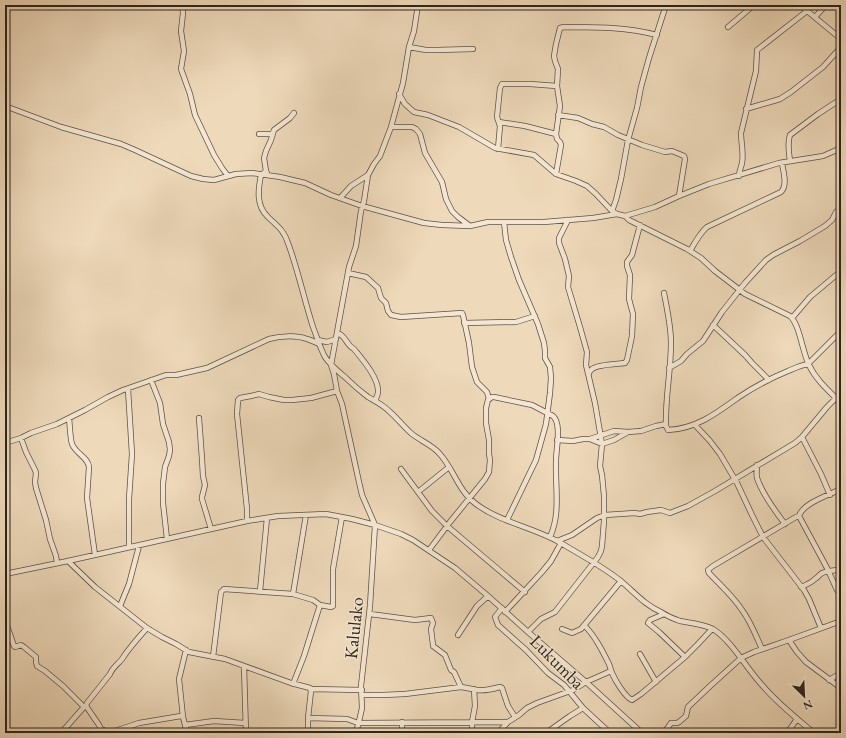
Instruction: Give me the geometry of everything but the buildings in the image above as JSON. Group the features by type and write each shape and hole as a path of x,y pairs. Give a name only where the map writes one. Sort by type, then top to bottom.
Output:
{"street":[{"path":"182,5 183,13 180,31 184,51 182,69 195,114 214,156 228,176"},
{"path":"331,365 368,175 380,156 391,127 403,83 418,5"},
{"path":"612,211 621,180 628,140 649,58 666,5"},
{"path":"728,27 754,5"},
{"path":"800,5 841,39"},
{"path":"815,16 826,5"},
{"path":"739,176 740,167 742,165 741,133 756,72 757,50 807,11"},
{"path":"556,174 561,145 556,139 560,106 557,86 558,71 554,56 561,27 622,28 657,34"},
{"path":"409,47 431,50 473,49"},
{"path":"746,109 780,99 791,92 823,67 841,47"},
{"path":"498,148 500,126 498,117 500,88 502,84 557,86"},
{"path":"399,94 404,104 414,112 428,115 459,127 491,146 534,155 556,174 587,186 612,211 625,216 629,220 690,251 701,258 739,290 792,318 799,332 808,364 817,379 841,403"},
{"path":"790,161 788,145 790,135 841,99"},
{"path":"5,106 61,127 121,144 191,176 214,180 236,174 264,173 270,176 305,183 319,190 362,206 424,223 470,226 488,222 538,222 593,218 617,214"},
{"path":"294,113 290,118 274,130 272,134 264,158 264,173 258,194 260,205 266,216 281,229 288,240 318,342 331,365 334,374 362,495 375,525"},
{"path":"558,115 578,118 604,127 628,140 665,152 674,151 685,157 684,172 679,196"},
{"path":"499,122 526,126 556,134"},
{"path":"391,127 410,126 416,129 420,134 425,153 442,182 446,199 452,211 470,226"},
{"path":"259,134 272,134"},
{"path":"625,216 655,207 709,184 790,161 822,156 841,148"},
{"path":"690,251 699,236 707,227 784,190 785,183 782,163"},
{"path":"340,198 351,186 368,175"},
{"path":"669,368 681,361 703,341 739,290 770,257 825,226 832,220 836,212 841,208"},
{"path":"528,632 542,619 555,612 601,551 605,515 600,466 602,444 586,365 586,352 568,287 569,276 559,240 568,220"},
{"path":"504,222 506,240 511,258 535,316 544,343 546,351 545,358 549,364 550,371 548,414 536,460 507,520"},
{"path":"589,374 595,367 625,363 627,360 632,336 633,314 629,299 630,275 627,262 632,255 640,225"},
{"path":"792,318 810,297 841,271"},
{"path":"348,272 366,277 378,288 381,298 386,303 388,311 395,317 462,313 469,343 472,367 477,382 487,392 489,399 487,402 485,418 489,440 489,472 428,550"},
{"path":"664,293 671,332 666,404 666,424 667,429 669,430 694,425 715,414 747,392 769,380 802,365 808,364 841,332"},
{"path":"464,323 516,322 535,316"},
{"path":"713,325 769,380"},
{"path":"337,333 342,334 349,346 354,349 375,379 378,390 378,395 375,401"},
{"path":"5,443 57,424 108,397 166,374 176,375 207,368 264,341 277,337 300,337 318,342 327,342 336,339"},
{"path":"331,365 362,392 387,409 414,436 435,449 449,467 469,499 486,510 559,542 593,562 621,581 648,605 664,614 681,621 691,622 712,629 726,641 769,693 814,733"},
{"path":"151,380 160,403 163,424 170,450 165,467 163,484 163,503 167,539"},
{"path":"128,389 132,454 129,499 129,547"},
{"path":"247,521 237,414 238,400 240,398 259,394 284,400 292,400 311,398 337,391"},
{"path":"504,610 525,592 551,561 559,542 597,518 605,515 640,514 661,510 674,512 688,506 795,443 841,393"},
{"path":"489,399 494,397 532,405 555,417 557,421 556,462 558,498 550,538"},
{"path":"69,418 72,443 78,453 86,458 89,467 87,498 95,555"},
{"path":"199,418 205,485 202,499 211,529"},
{"path":"557,440 573,441 590,439 614,431 645,431 656,426 666,424"},
{"path":"694,425 713,445 735,479 763,537 809,599 821,628"},
{"path":"590,439 602,444 614,440 628,432"},
{"path":"802,437 830,494"},
{"path":"21,438 36,473 36,488 57,563"},
{"path":"757,465 757,476 762,488 785,524"},
{"path":"418,492 449,467"},
{"path":"401,469 432,511 447,526 525,592"},
{"path":"762,649 752,626 742,609 708,571 715,565 799,516 810,504 841,489"},
{"path":"5,574 139,546 247,521 278,516 326,514 375,525 407,537 455,568 642,733"},
{"path":"293,594 306,515"},
{"path":"799,516 829,571 837,590 841,593"},
{"path":"213,656 222,590 227,589 293,594 313,600 320,605 332,606 333,569 342,517"},
{"path":"260,592 267,518"},
{"name":"Kalulako","path":"356,733 362,708 362,692 370,614 375,525"},
{"path":"120,606 129,584 139,546"},
{"path":"68,561 95,587 147,628 193,653 228,660 310,689 362,692 382,695 405,694 461,687 487,690 500,687 502,688 508,706 515,717"},
{"path":"801,587 816,579 819,574 841,569"},
{"path":"562,629 572,634 580,629 621,581"},
{"path":"458,635 477,606 488,596"},
{"path":"293,684 304,656 320,605"},
{"name":"Lukumba","path":"504,610 495,618 498,625 526,650 548,673 564,685 573,698 610,733"},
{"path":"370,614 415,620 431,618 433,622 432,645 445,655 451,670 454,672 461,687"},
{"path":"664,614 650,620 648,623 685,657"},
{"path":"5,620 14,646 16,647 21,645 33,654 36,658 37,666 68,690 85,707 102,731 108,733 139,724 177,716 183,717"},
{"path":"664,733 671,723 678,723 686,716 688,707 741,658 841,621"},
{"path":"584,625 596,640 609,663 611,671 626,695 632,700 685,657 712,629"},
{"path":"61,733 85,707 126,652 147,628"},
{"path":"789,640 801,656 841,688"},
{"path":"186,650 179,679 183,717 187,733"},
{"path":"640,654 656,682"},
{"path":"244,666 246,733"},
{"path":"498,733 508,722 531,706 569,691 611,671"},
{"path":"830,680 841,673"},
{"path":"308,733 310,689"},
{"path":"472,733 472,722 475,706 474,689"},
{"path":"546,733 583,708"},
{"path":"308,718 347,719 358,723 508,722"},
{"path":"787,733 797,719"},
{"path":"185,725 214,721 245,723"},
{"path":"402,722 402,733"}]}
